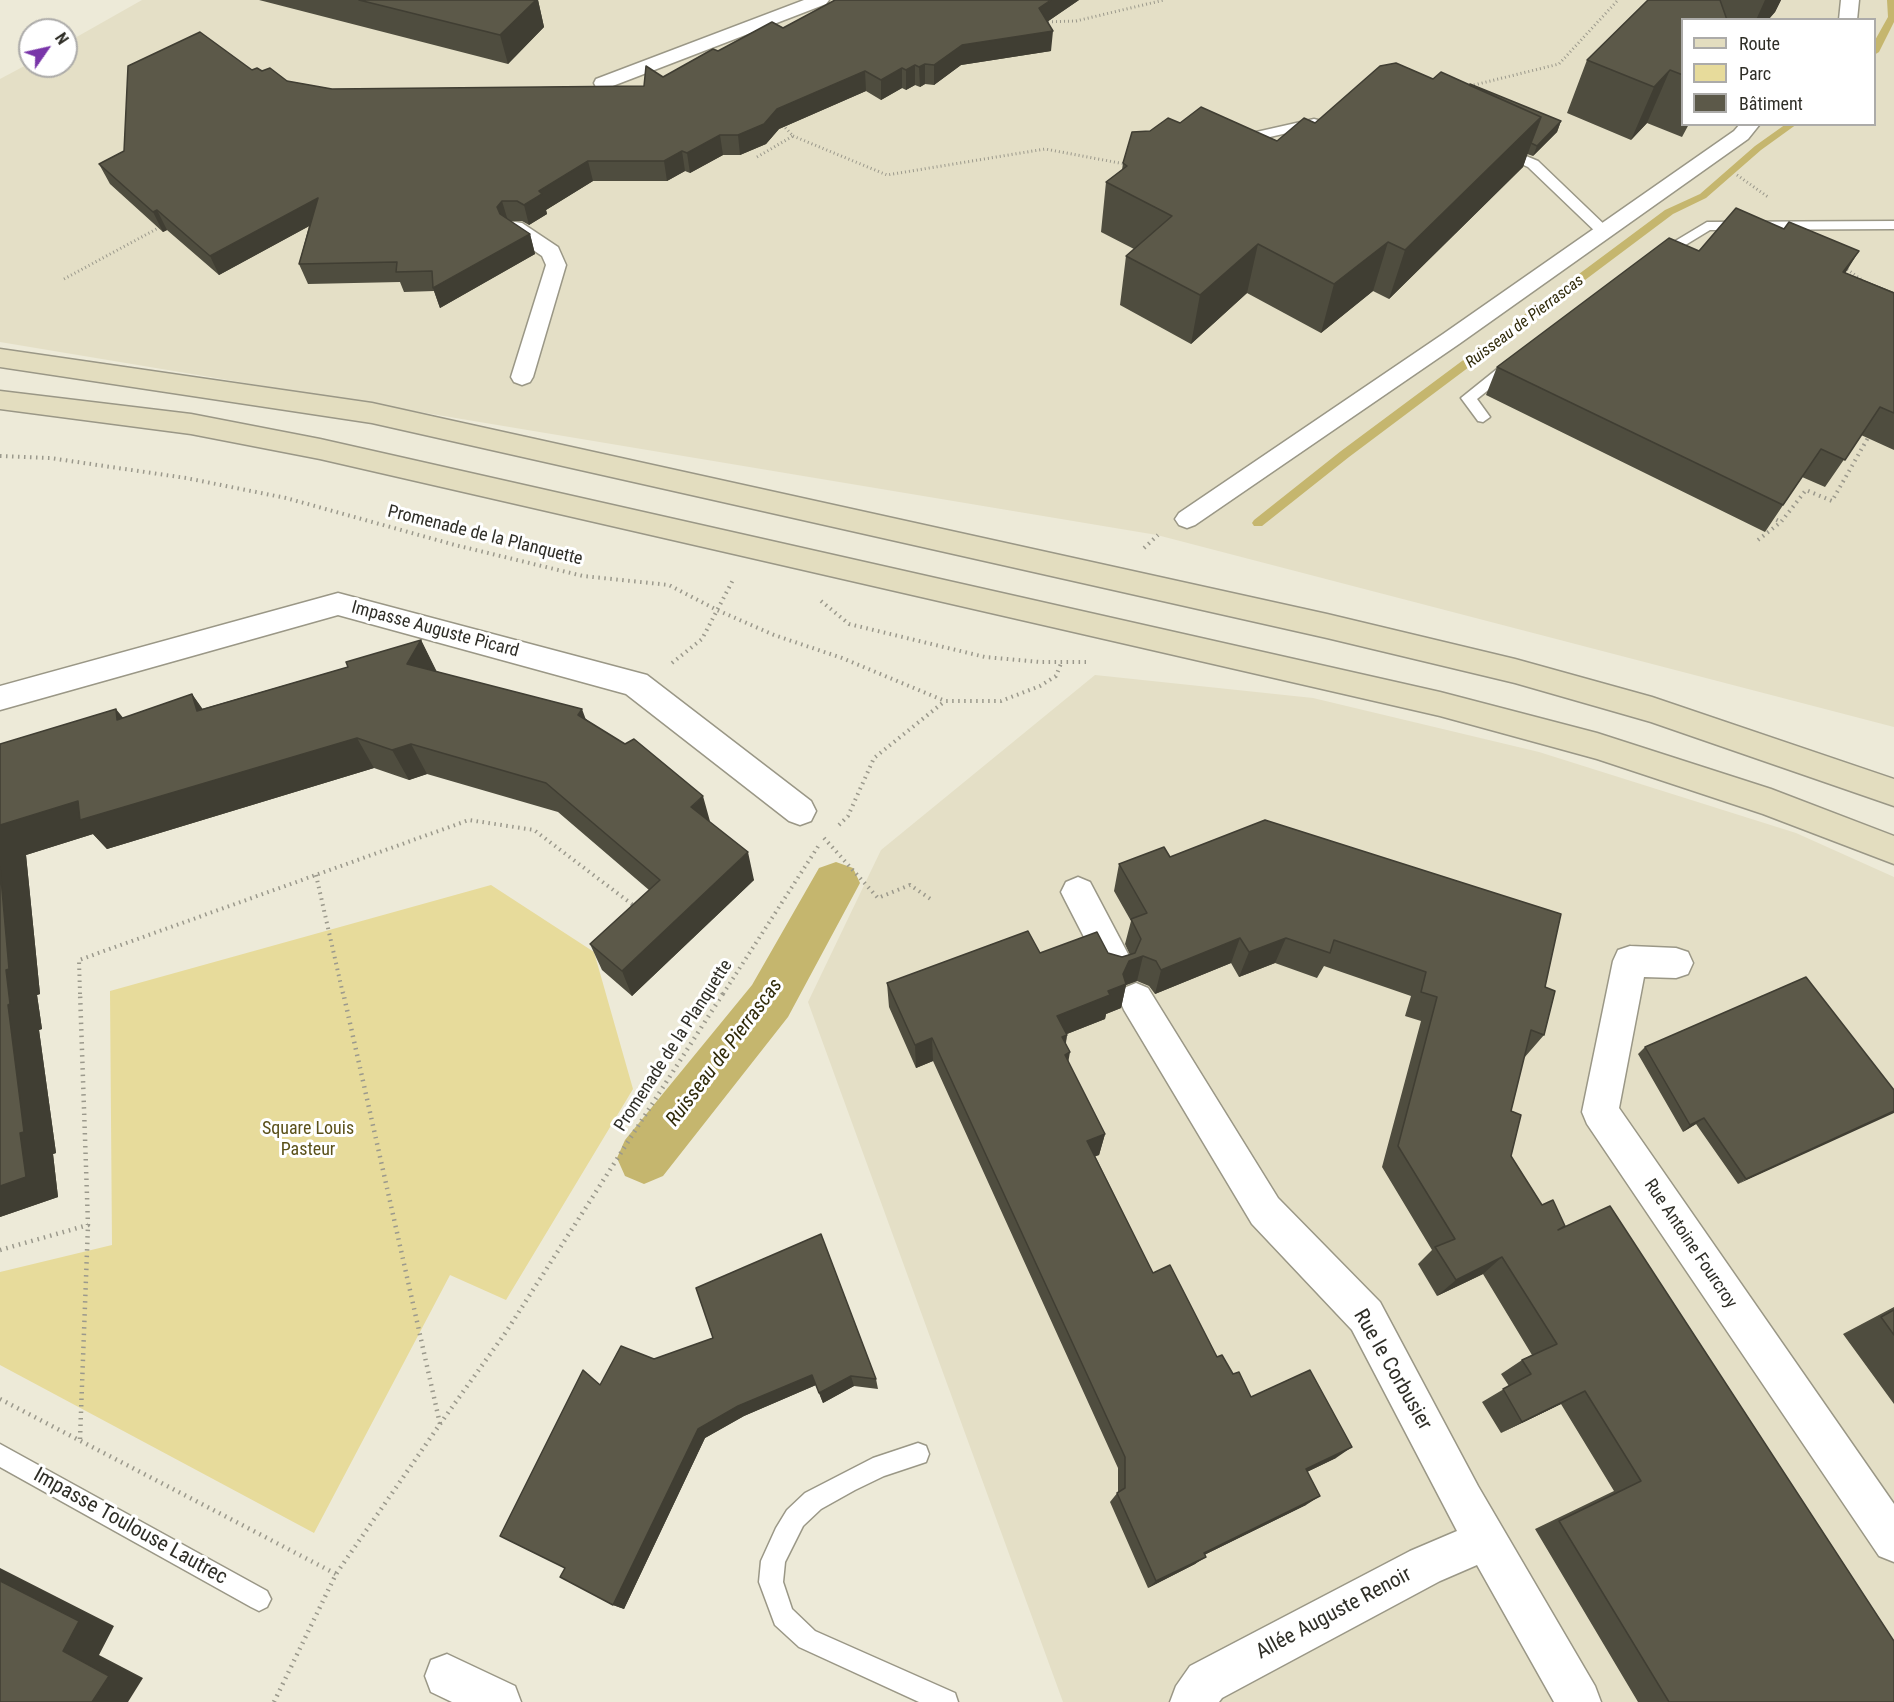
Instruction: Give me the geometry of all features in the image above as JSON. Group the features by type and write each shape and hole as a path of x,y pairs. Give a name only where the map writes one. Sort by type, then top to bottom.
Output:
{"main road":[{"path":"0,358 372,414 1338,629 1515,671 1652,710 1894,793"},
{"path":"0,400 191,424 320,449 1440,704 1597,746 1658,765 1782,807 1894,850"}],"street":[{"path":"603,83 820,0"},
{"path":"1848,18 1850,0"},
{"path":"1187,519 1604,232 1741,135 1750,126"},
{"path":"515,228 551,252 556,265 522,377"},
{"name":"Impasse Auguste Picard","path":"0,698 338,604 636,684 800,811"},
{"path":"1078,892 1116,965"},
{"name":"Rue Antoine Fourcroy","path":"1676,963 1630,961 1600,1112 1894,1541"},
{"name":"Rue le Corbusier","path":"1136,999 1265,1211 1366,1316 1486,1540 1579,1702"},
{"name":"Allée Auguste Renoir","path":"1192,1702 1206,1682 1425,1566 1486,1540"},
{"path":"447,1676 499,1702"}],"lane":[{"path":"1230,142 1332,119"},
{"path":"1492,145 1533,164 1604,232"},
{"path":"1646,264 1672,245 1707,226 1894,225"},
{"path":"1483,417 1468,398 1524,355"},
{"path":"918,1454 881,1466 813,1501 795,1518 784,1536 773,1561 771,1582 783,1617 807,1639 946,1702"},
{"name":"Impasse Toulouse Lautrec","path":"0,1455 259,1599"}],"path":[{"path":"1035,22 1076,21 1164,0"},
{"path":"1467,87 1559,64 1618,0"},
{"path":"777,118 793,136 887,175 1045,149 1129,165"},
{"path":"757,157 793,136"},
{"path":"64,279 170,223"},
{"path":"1758,540 1781,522 1806,490 1832,501 1873,429"},
{"name":"Promenade de la Planquette","path":"0,456 50,459 186,478 286,498 455,545 583,576 669,585 717,610 774,635 842,658 945,701 1001,701 1040,686 1056,676"},
{"path":"1771,517 1781,522"},
{"path":"636,684 659,673 702,639 735,576"},
{"name":"Promenade de la Planquette","path":"274,1702 336,1574 512,1322 824,837 848,816 874,758 945,701"},
{"path":"800,811 878,898 910,885 932,900"},
{"path":"80,1439 88,1225 78,960 469,820 534,830 633,905"},
{"path":"316,875 440,1424"},
{"path":"0,1250 88,1225"},
{"path":"0,1399 336,1574"}],"shaded area":[{"path":"142,0 1894,0 1894,727 1157,535 0,342 0,79 18,69 18,78 78,78 78,36"},
{"path":"1095,675 1313,698 1539,752 1796,833 1894,877 1894,1702 1063,1702 808,1002 881,850"}],"green space":[{"name":"Square Louis Pasteur","path":"491,885 594,952 633,1089 506,1300 450,1275 314,1533 0,1365 0,1272 112,1245 110,991"}],"building":[{"path":"359,0 536,0 500,35"},
{"path":"835,0 1051,0 1039,8 1053,31 962,45 934,65 925,64 919,67 915,65 906,70 902,68 881,80 865,71 777,109 764,124 738,135 720,135 687,153 682,151 664,161 588,161 539,191 542,194 524,205 517,201 502,201 497,207 500,214 530,234 433,288 432,271 396,272 397,262 299,264 318,198 210,256 157,210 153,212 99,164 124,151 128,66 200,32 252,70 257,68 262,71 270,68 287,81 332,89 644,86 646,66 663,77 713,49 718,51 772,22 783,28"},
{"path":"1648,0 1720,0 1726,18 1681,18 1681,74 1670,70 1654,87 1587,60"},
{"path":"1396,63 1433,79 1441,72 1541,117 1405,250 1388,242 1334,284 1258,244 1200,295 1126,256 1172,216 1106,182 1127,166 1123,163 1132,132 1150,131 1168,118 1180,123 1201,107 1277,141 1304,118 1315,123 1380,66"},
{"path":"1470,84 1561,121 1537,146 1531,143 1541,117"},
{"path":"1736,208 1784,229 1789,222 1859,251 1843,272 1894,293 1894,413 1880,407 1845,460 1821,449 1783,505 1497,367 1669,238 1699,251"},
{"path":"421,640 407,664 582,709 578,715 625,744 634,739 703,796 691,807 748,852 622,971 590,944 660,880 546,783 411,744 392,750 357,738 80,820 78,801 0,825 0,744 116,709 117,720 192,694 197,711 348,667 346,662"},
{"path":"1265,820 1561,914 1545,987 1555,991 1544,1035 1531,1030 1511,1111 1521,1115 1511,1156 1542,1205 1553,1200 1565,1226 1558,1230 1610,1206 1894,1641 1894,1702 1669,1702 1559,1521 1641,1481 1585,1391 1522,1422 1503,1389 1531,1374 1522,1360 1557,1344 1502,1257 1456,1280 1435,1247 1455,1239 1398,1146 1437,997 1421,992 1426,972 1334,940 1330,953 1286,938 1249,952 1240,938 1161,970 1156,961 1143,956 1129,961 1123,974 1126,984 1108,991 1110,995 1057,1016 1067,1035 1062,1037 1070,1052 1065,1055 1105,1134 1087,1141 1153,1273 1170,1265 1217,1357 1222,1355 1233,1374 1239,1372 1251,1397 1310,1370 1352,1447 1306,1469 1320,1496 1204,1553 1206,1557 1156,1581 1117,1493 1125,1488 1125,1457 932,1038 915,1045 887,983 1028,931 1040,953 1097,932 1108,953 1122,957 1135,953 1141,939 1131,919 1147,913 1119,864 1164,847 1170,857"},
{"path":"0,867 9,969 6,970 10,1004 8,1005 24,1132 20,1133 26,1177 0,1186"},
{"path":"1806,977 1894,1090 1894,1111 1746,1179 1704,1118 1690,1125 1645,1047"},
{"path":"821,1234 876,1379 851,1376 819,1393 812,1375 738,1406 698,1429 613,1605 560,1577 565,1568 500,1536 583,1370 600,1385 621,1346 654,1359 713,1338 696,1288"},
{"path":"1894,1310 1894,1335 1881,1317"},
{"path":"0,1581 79,1621 63,1651 109,1676 92,1702 0,1702"}],"waterway":[{"name":"Ruisseau de Pierrascas","path":"1876,48 1892,17 1891,0"},
{"name":"Ruisseau de Pierrascas","path":"1258,523 1345,454 1669,212 1703,196 1758,148 1790,126"},
{"name":"Ruisseau de Pierrascas","path":"644,1158 770,1001 836,883"}]}
